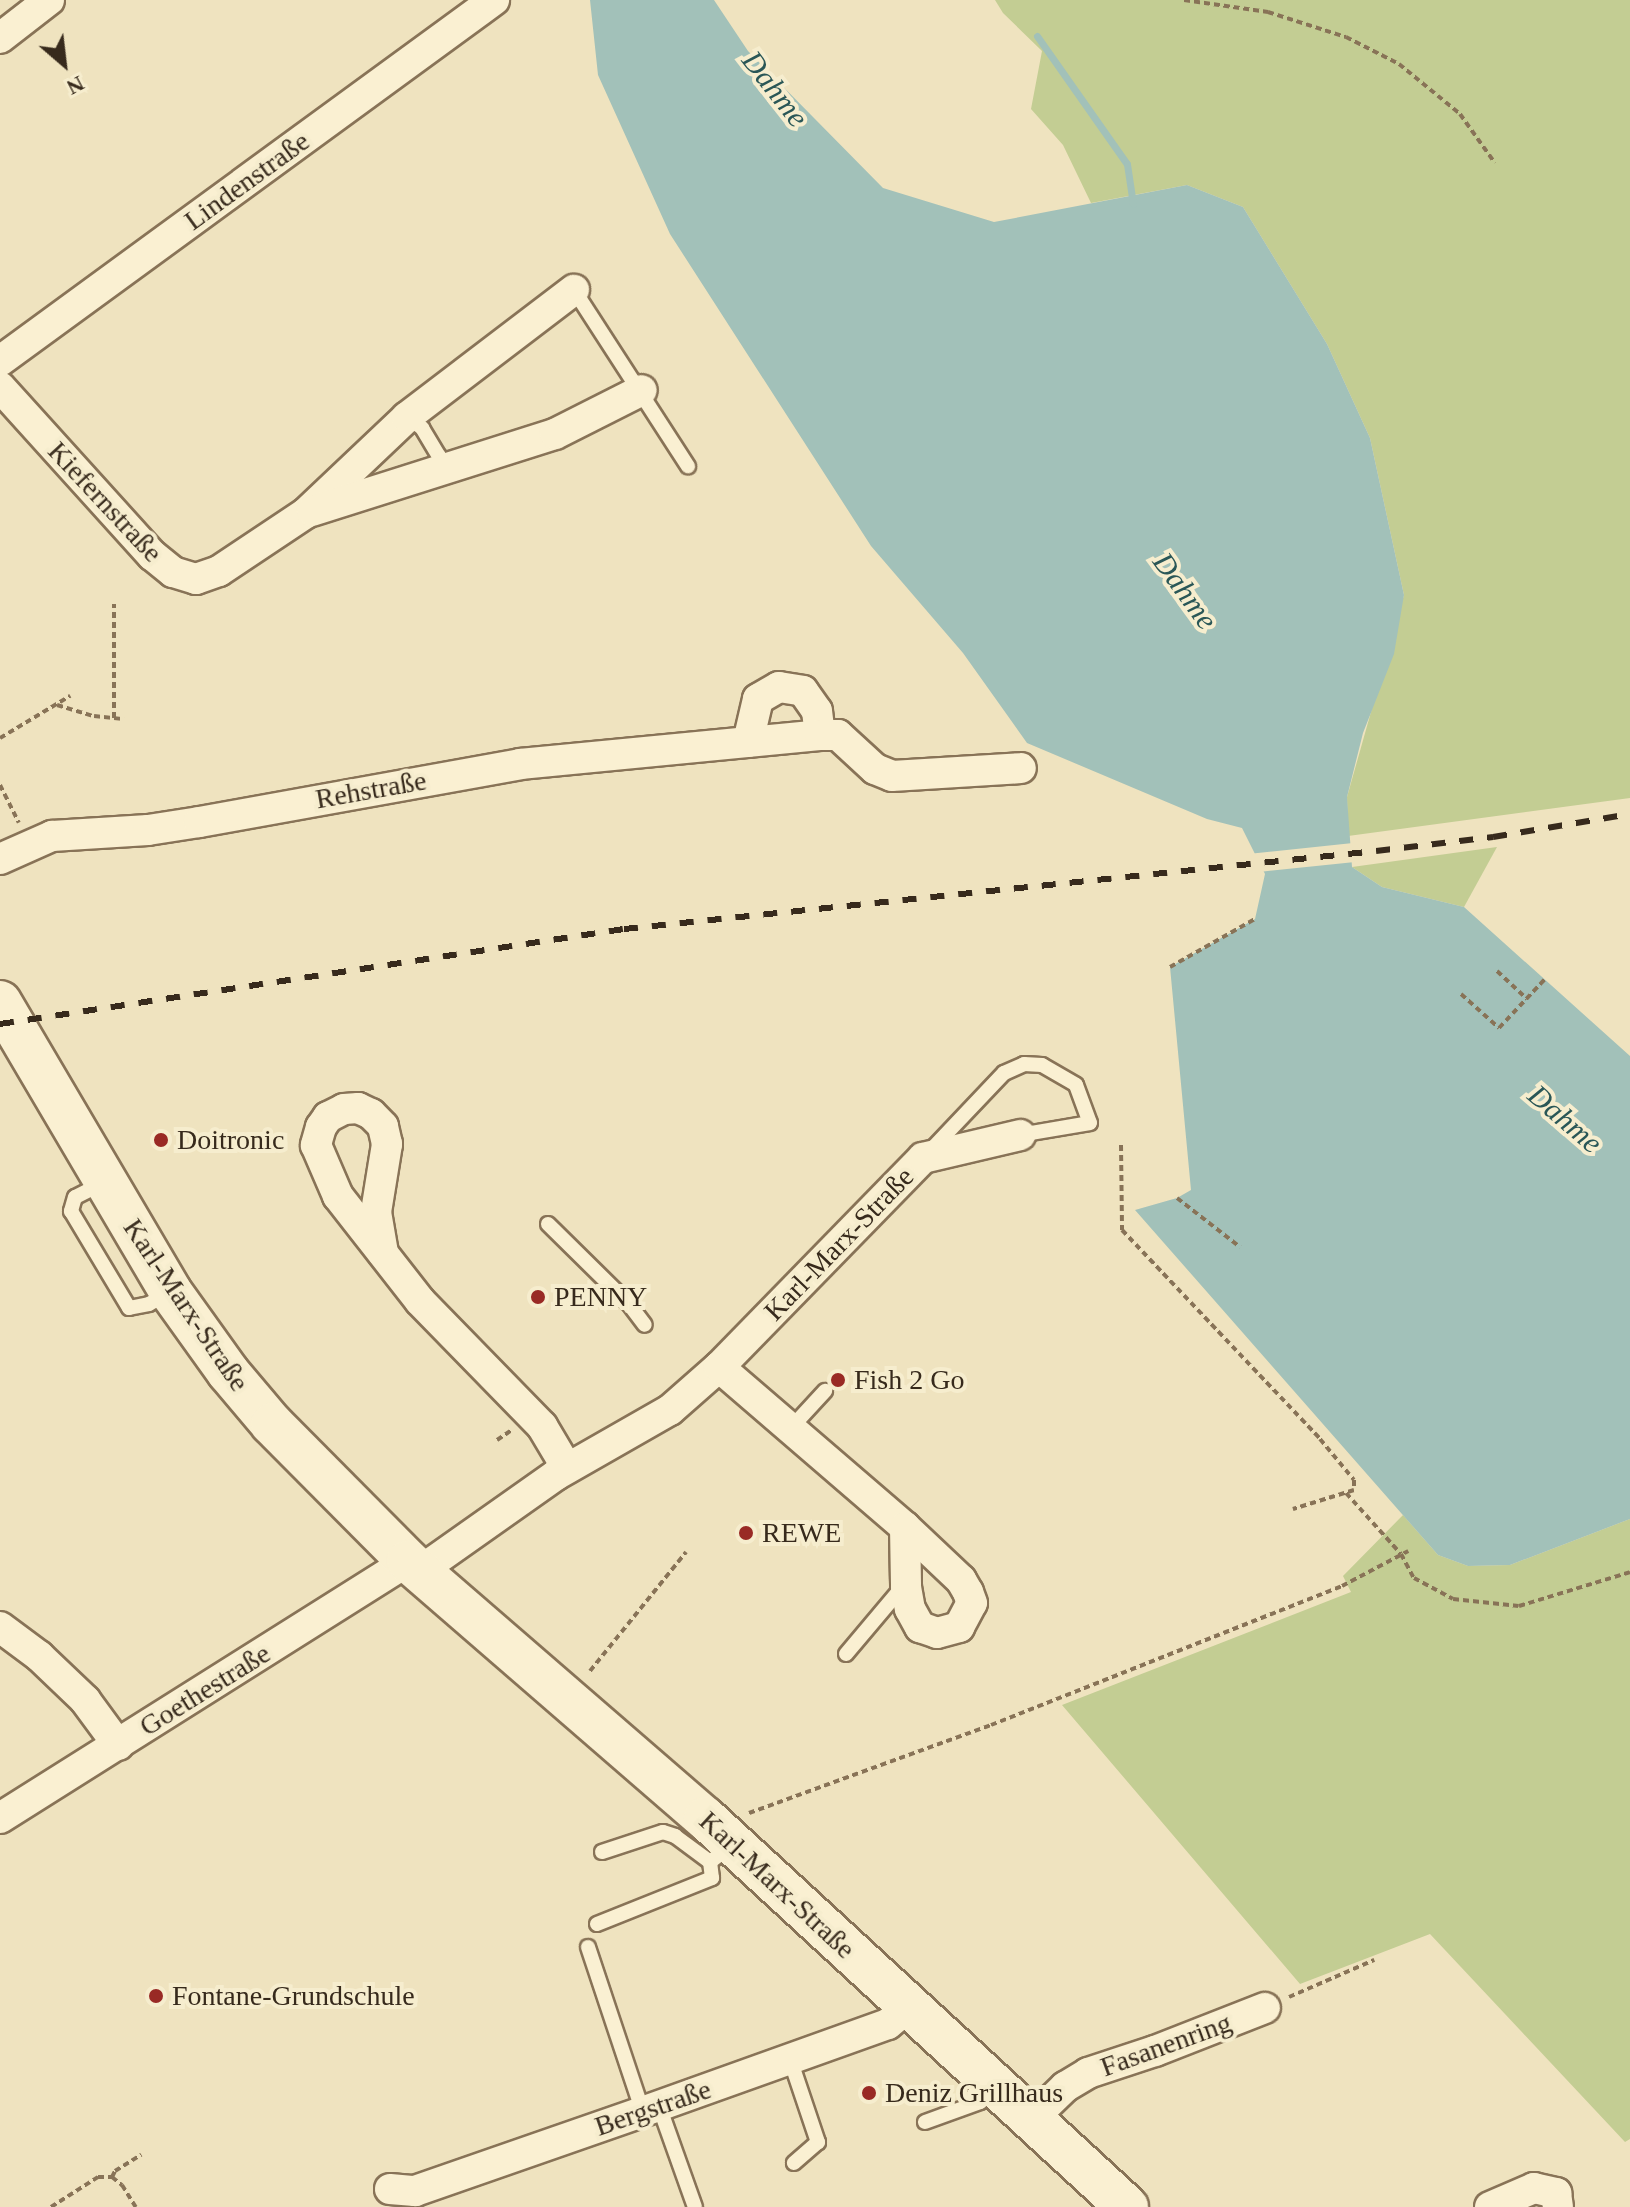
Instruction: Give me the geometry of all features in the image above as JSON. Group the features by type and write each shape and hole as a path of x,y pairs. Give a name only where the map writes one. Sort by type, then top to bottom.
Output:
{"street":[{"name":"Lindenstraße","path":"0,361 494,0"},
{"path":"0,38 35,4"},
{"name":"Kiefernstraße","path":"0,387 152,555 173,572 196,579 219,571 306,513 407,417 574,290"},
{"name":"Kiefernstraße","path":"306,513 555,434 642,390"},
{"path":"748,742 758,699 779,687 803,691 817,711 820,735"},
{"name":"Rehstraße","path":"0,859 29,843 52,836 199,822 520,764 820,735 838,735 875,769 892,776 1021,768"},
{"name":"Karl-Marx-Straße","path":"0,1002 170,1291 228,1372 272,1424 414,1566 727,1840 1127,2207"},
{"name":"Karl-Marx-Straße","path":"414,1566 567,1468 670,1410 719,1367 923,1158 1020,1135"},
{"path":"383,1253 449,1333 542,1426 567,1468"},
{"path":"719,1367 905,1527 961,1580 972,1603 959,1627 937,1633 920,1627 910,1609 906,1584 905,1527"},
{"name":"Goethestraße","path":"0,1818 414,1566"},
{"path":"0,1627 39,1656 85,1700 118,1745"},
{"name":"Bergstraße","path":"390,2189 415,2191 651,2109 888,2024 908,2007"},
{"name":"Fasanenring","path":"1033,2118 1065,2087 1088,2073 1155,2051 1265,2008"},
{"path":"1490,2207 1534,2188 1556,2193 1558,2207"}],"lane":[{"name":"Kiefernstraße","path":"574,290 642,390 688,466"},
{"path":"407,417 422,428 439,456 439,473"},
{"path":"923,1158 1004,1073 1024,1064 1042,1065 1076,1085 1090,1123 1020,1135"},
{"path":"548,1224 629,1304 645,1325"},
{"path":"790,1429 825,1391"},
{"path":"846,1654 906,1584"},
{"path":"597,1924 712,1878 727,1840 675,1836 663,1832 602,1852"},
{"path":"588,1947 651,2109 695,2207"},
{"path":"790,2059 818,2142 794,2163"},
{"path":"925,2122 980,2102 997,2085"}],"path":[{"path":"1184,0 1268,12 1346,37 1399,64 1460,114 1495,163"},
{"path":"114,604 114,718"},
{"path":"0,738 70,696"},
{"path":"57,705 124,719"},
{"path":"0,785 29,843"},
{"path":"1170,967 1255,919"},
{"path":"1497,971 1527,999"},
{"path":"1461,994 1499,1028 1545,979"},
{"path":"1121,1145 1122,1230 1354,1480 1354,1490 1293,1509"},
{"path":"1177,1198 1240,1247"},
{"path":"1346,1493 1401,1554 1414,1578 1453,1599 1519,1606 1630,1572"},
{"path":"727,1840 991,1725 1342,1586 1408,1551"},
{"path":"590,1671 686,1552"},
{"path":"1265,2008 1374,1960"},
{"path":"112,2177 115,2171 141,2155"},
{"path":"51,2207 98,2177 112,2177 122,2185 136,2207"}],"green space":[{"path":"995,0 1630,0 1630,798 1348,836 1347,797 1404,595 1370,438 1327,344 1243,207 1187,185 1091,203 1063,145 1031,109 1042,51 1003,13"},
{"path":"1497,847 1464,907 1382,887 1352,867"},
{"path":"1403,1515 1438,1555 1468,1566 1510,1565 1630,1519 1630,2139 1625,2142 1430,1934 1300,1984 1062,1705 1351,1592 1343,1576"}],"water":[{"name":"Dahme","path":"590,0 714,0 748,51 883,188 994,222 1187,185 1243,207 1327,344 1370,438 1404,595 1394,654 1363,733 1347,797 1352,867 1382,887 1464,907 1630,1056 1630,1519 1510,1565 1468,1566 1438,1555 1135,1210 1177,1198 1191,1190 1170,967 1255,919 1265,874 1242,828 1207,819 1027,743 963,653 871,546 670,234 598,75"}],"pier":[{"path":"1353,843 1355,862 1253,873 1251,854"}],"waterway":[{"path":"1037,36 1127,164 1133,204"}],"railway":[{"path":"0,1024 624,929 1376,851 1493,837 1630,814"}],"place":[{"name":"Doitronic","path":"161,1140"},
{"name":"PENNY","path":"538,1297"},
{"name":"Fish 2 Go","path":"838,1380"},
{"name":"REWE","path":"746,1533"},
{"name":"Fontane-Grundschule","path":"156,1996"},
{"name":"Deniz Grillhaus","path":"869,2093"}]}
